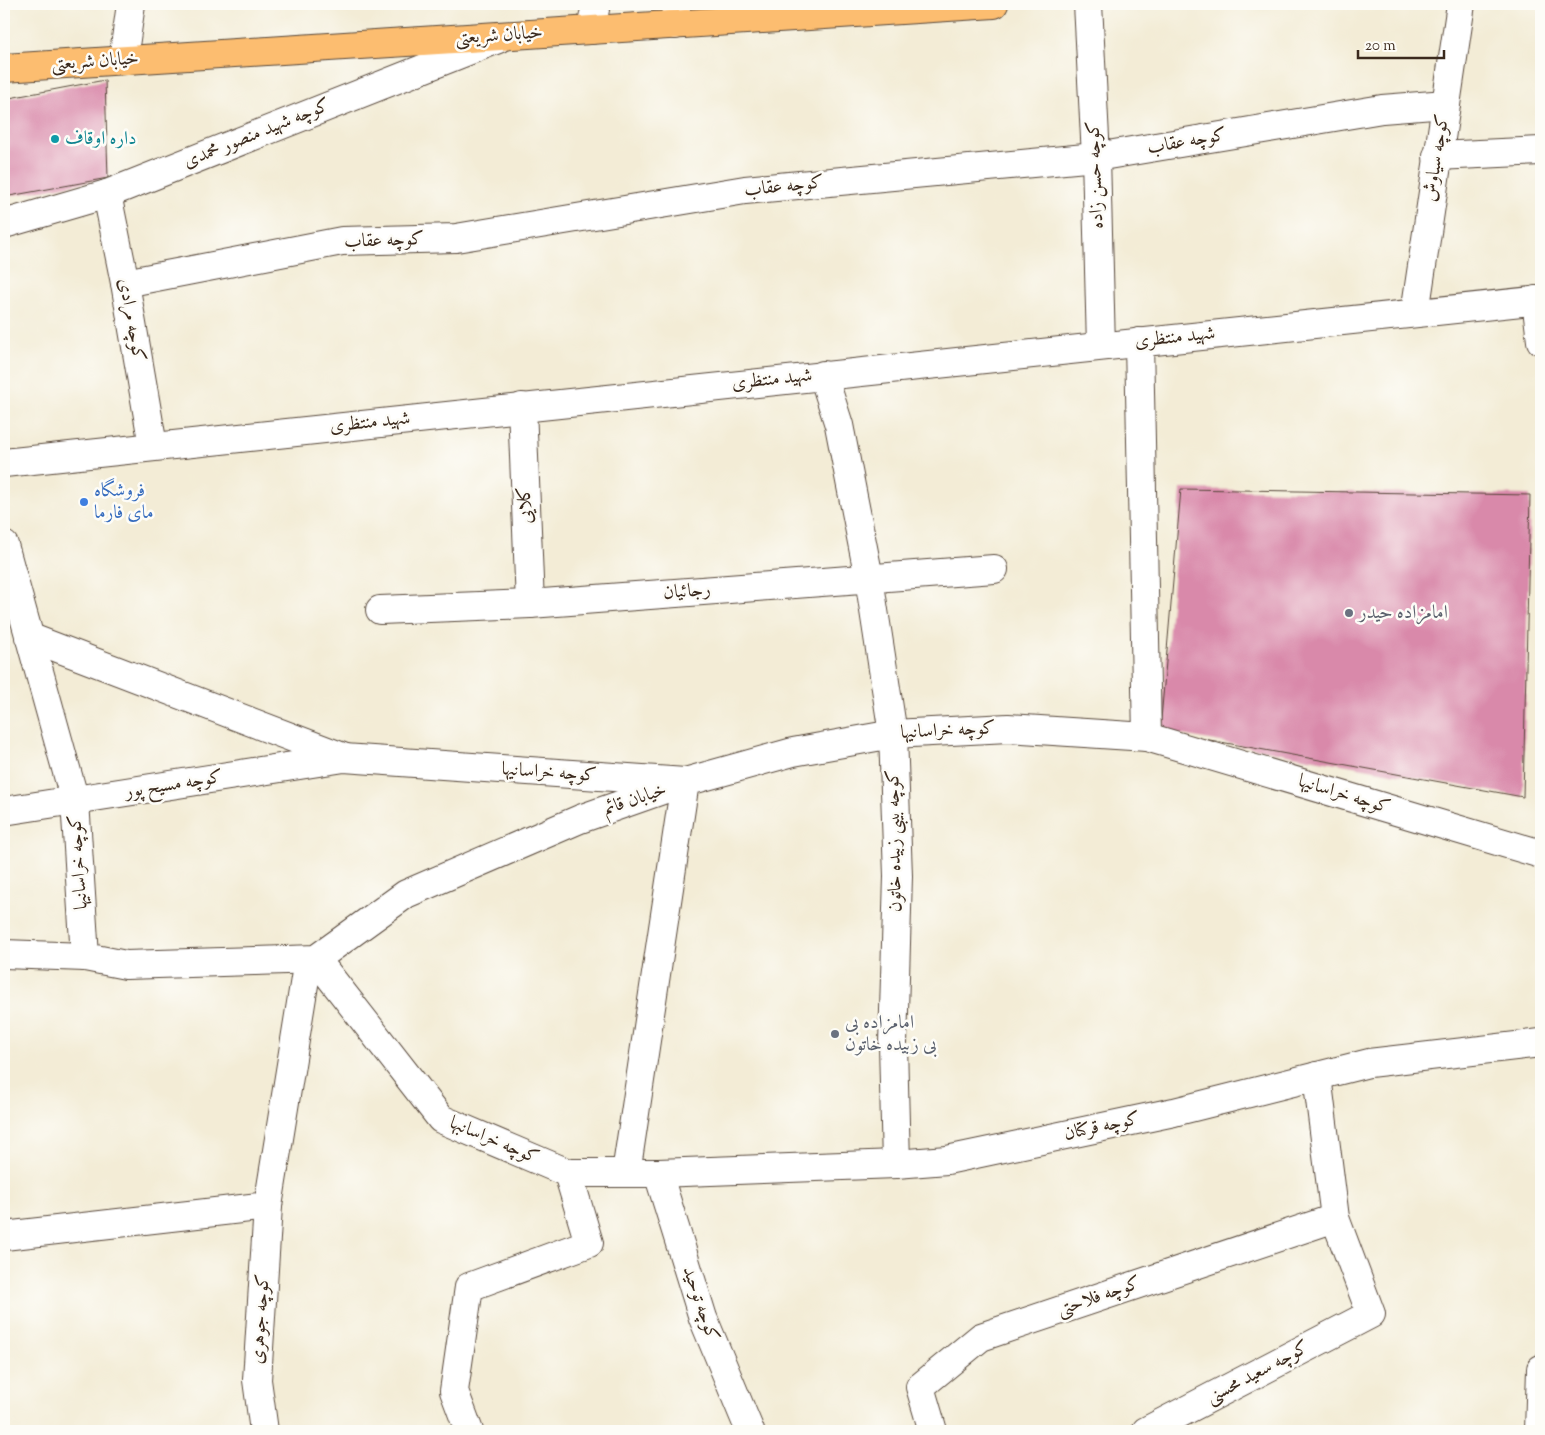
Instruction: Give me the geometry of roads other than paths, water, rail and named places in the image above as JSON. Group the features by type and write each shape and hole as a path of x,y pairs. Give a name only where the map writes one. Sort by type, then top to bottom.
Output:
{"main road":[{"name":"خیابان شریعتی","path":"4,68 591,30 675,14 994,4"}],"street":[{"path":"123,60 131,4"},
{"path":"591,30 596,4"},
{"name":"کوچه حسن زاده","path":"1088,4 1096,158 1101,346"},
{"name":"کوچه سیاوش","path":"1415,313 1461,4"},
{"name":"کوچه شهید منصور محمدی","path":"4,224 107,194 507,35"},
{"name":"کوچه عقاب","path":"126,283 342,241 456,238 745,190 1096,158 1382,109 1446,104"},
{"path":"1437,156 1541,151"},
{"name":"کوچه مرادی","path":"107,194 126,283 153,446"},
{"path":"1539,300 1541,341"},
{"name":"شهید منتظری","path":"4,463 1539,300"},
{"path":"1139,342 1147,737"},
{"name":"کوچه بیبی زبیده خاتون","path":"823,375 839,425 869,578 893,734 898,876 893,1044 896,1164"},
{"name":"کلایی","path":"522,407 530,604"},
{"name":"کوچه خراسانیها","path":"4,546 75,801 85,957"},
{"name":"رجائیان","path":"380,610 530,604 994,569"},
{"path":"29,637 344,758"},
{"name":"کوچه خراسانیها","path":"344,758 685,782 793,752 893,734 1008,728 1147,737 1541,854"},
{"name":"کوچه مسیح پور","path":"4,811 344,758"},
{"name":"خیابان قائم","path":"312,960 406,894 580,819 685,782 626,1173"},
{"path":"4,954 85,957 126,965 312,960"},
{"name":"کوچه خراسانبها","path":"312,960 441,1119 568,1173 658,1173"},
{"name":"کوچه جوهری","path":"264,1431 257,1380 268,1206 312,960"},
{"name":"کوچه قرکتان","path":"658,1173 896,1164 947,1160 1174,1112 1369,1063 1541,1043"},
{"path":"1317,1076 1335,1218"},
{"path":"469,1431 454,1391 469,1287 590,1243 568,1173"},
{"name":"کوچه توحید","path":"658,1173 703,1318 750,1431"},
{"path":"4,1236 268,1206"},
{"name":"کوچه سعید محسنی","path":"1146,1431 1370,1314 1335,1218"},
{"name":"کوچه فلاحتی","path":"933,1431 920,1387 981,1337 1335,1218"},
{"path":"1539,1431 1541,1369"}],"place":[{"name":"داره اوقاف","path":"55,139"},
{"name":"فروشگاه مای فارما","path":"84,502"},
{"name":"امامزاده حیدر","path":"1349,613"},
{"name":"امامزاده بی بی زبیده خاتون","path":"835,1034"}]}
